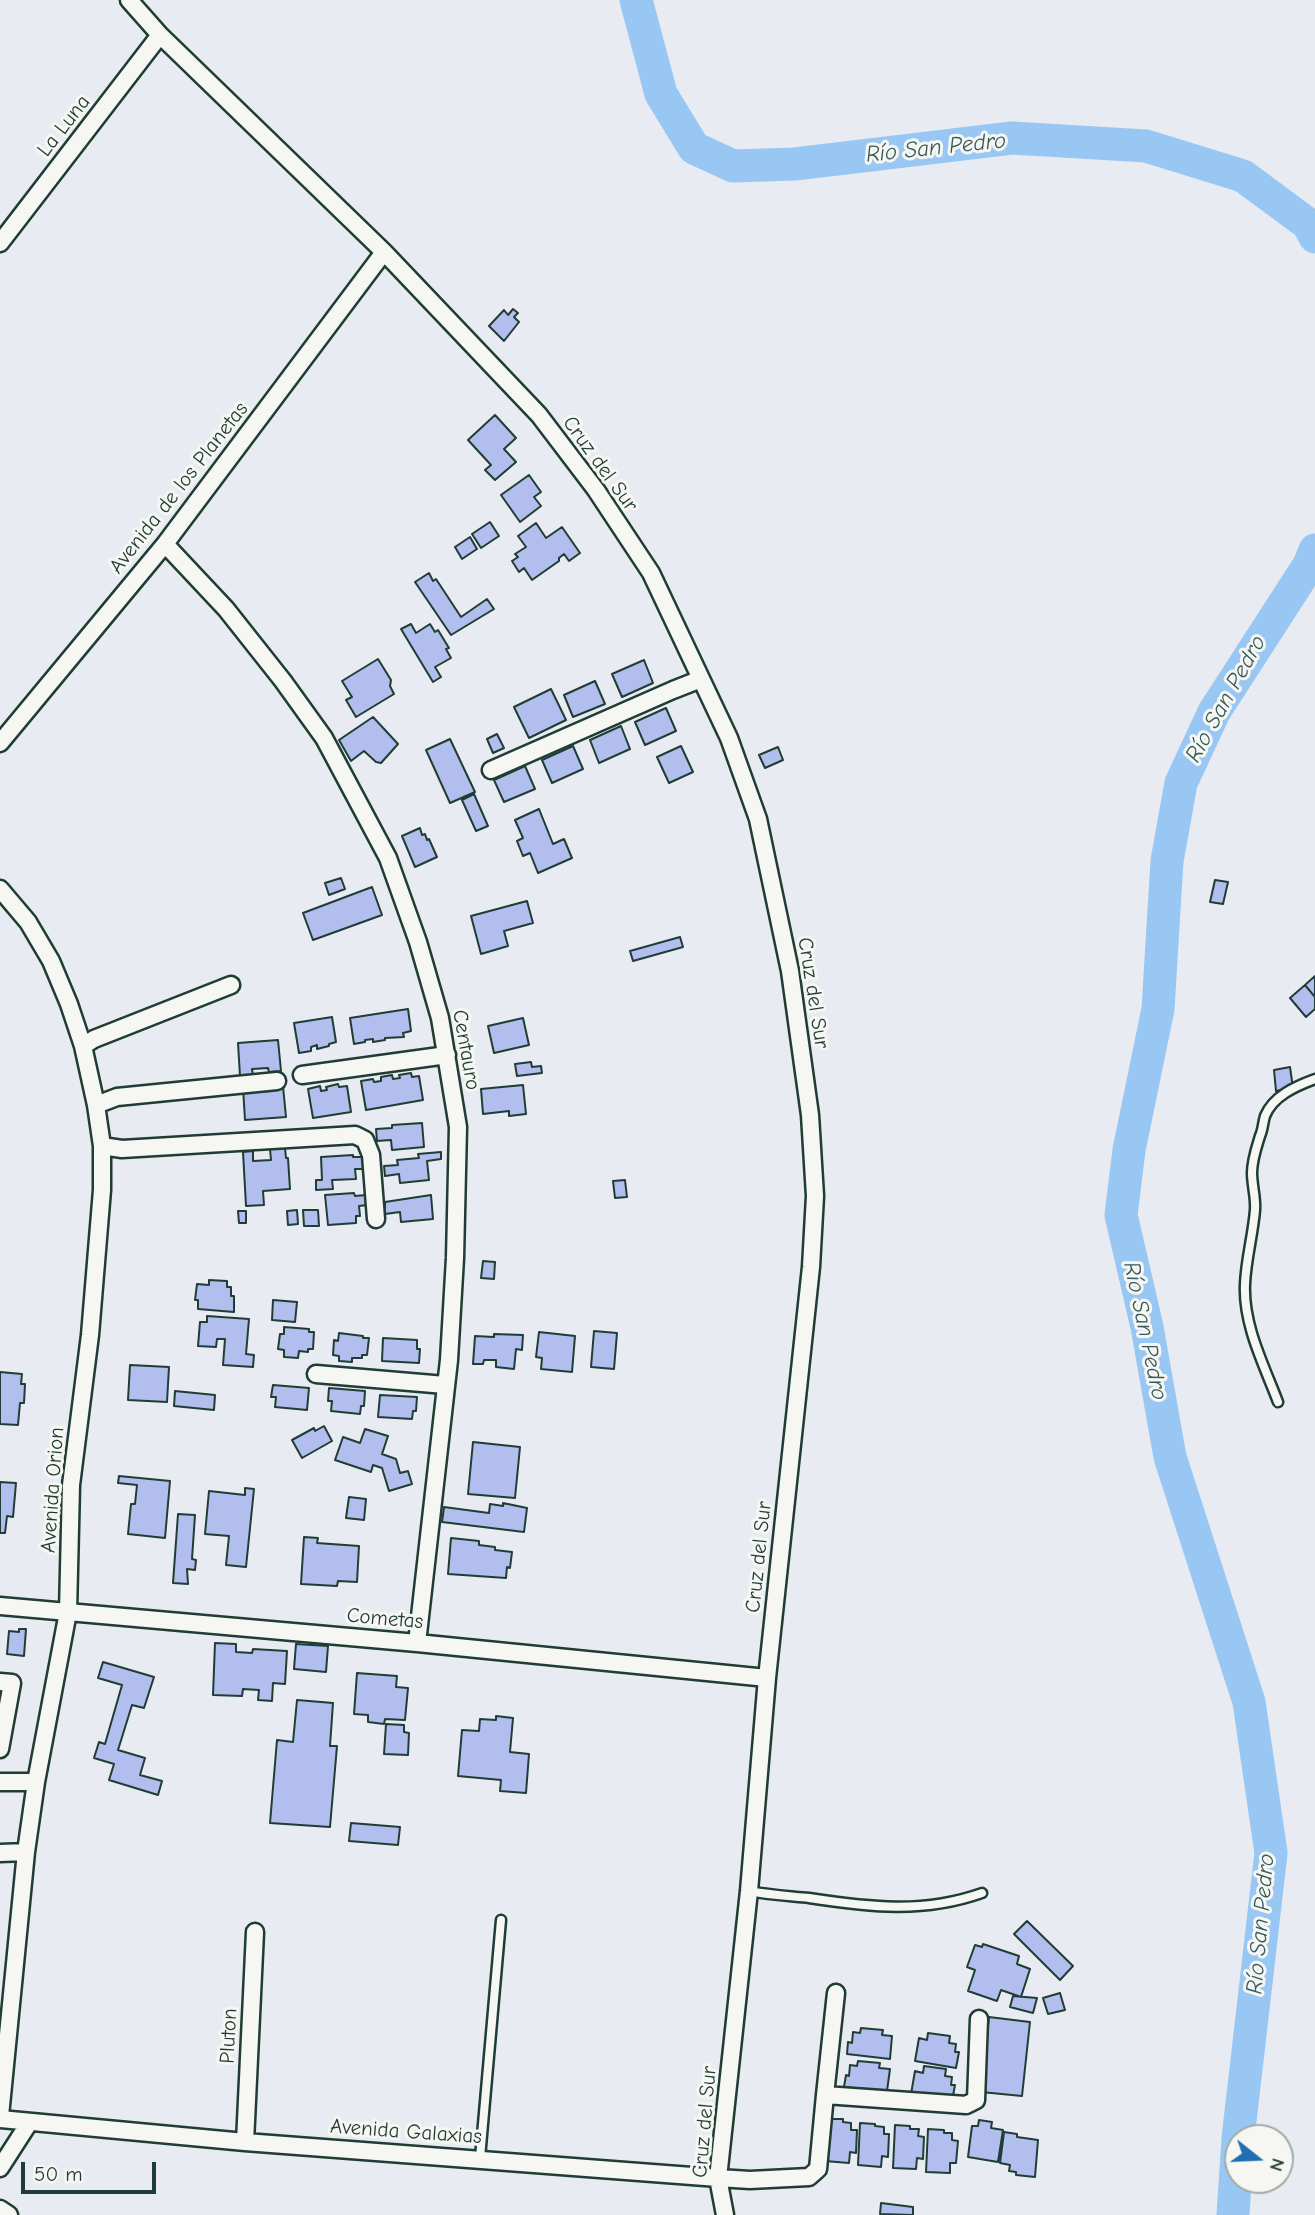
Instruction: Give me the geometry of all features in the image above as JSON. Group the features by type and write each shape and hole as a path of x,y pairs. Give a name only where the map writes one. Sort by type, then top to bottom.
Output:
{"street":[{"name":"Cruz del Sur","path":"129,0 160,35 384,253 539,415 596,490 651,573 729,738 758,819 790,971 810,1115 816,1196 811,1267 767,1678 749,1891 718,2178 725,2215"},
{"name":"La Luna","path":"0,243 160,35"},
{"name":"Avenida de los Planetas","path":"0,743 165,544 384,253"},
{"name":"Centauro","path":"165,544 226,609 324,738 388,858 418,943 440,1018 458,1127 458,1188 454,1284 445,1385 417,1643"},
{"path":"492,770 701,679"},
{"name":"Avenida Orion","path":"0,889 28,922 51,961 69,1004 83,1046 102,1146 102,1190 90,1335 71,1485 68,1612 36,1782 26,1853 0,2118"},
{"path":"83,1046 94,1039 231,985"},
{"path":"302,1075 447,1055"},
{"path":"96,1105 117,1097 277,1082"},
{"path":"102,1146 122,1149 355,1135 365,1140 372,1155 376,1219"},
{"path":"316,1374 445,1385"},
{"name":"Cometas","path":"0,1606 417,1643 767,1678"},
{"path":"0,1682 12,1683 0,1749"},
{"path":"0,1782 36,1782"},
{"path":"0,1853 26,1853"},
{"name":"Pluton","path":"244,2142 255,1932"},
{"path":"836,1993 825,2095 966,2105 976,2100 979,2020"},
{"name":"Avenida Galaxias","path":"0,2118 29,2123 244,2142 750,2180 809,2177 818,2169 825,2095"},
{"path":"0,2168 29,2123"},
{"path":"0,2208 9,2215"}],"lane":[{"path":"1278,1402 1258,1350 1247,1309 1245,1285 1255,1206 1252,1173 1255,1152 1268,1109 1278,1097 1315,1079"},
{"path":"749,1891 846,1904 894,1907 948,1903 982,1893"},
{"path":"480,2158 501,1920"}],"building":[{"path":"513,309 518,313 514,317 519,322 504,341 489,326 504,310 508,315"},
{"path":"495,415 516,438 504,449 516,462 495,480 485,470 491,465 468,440"},
{"path":"529,475 541,492 534,497 541,506 520,522 501,495"},
{"path":"490,522 499,536 481,548 472,534"},
{"path":"536,523 546,538 562,527 580,553 569,561 564,554 559,561 532,580 524,568 519,572 512,561 518,557 515,554 526,547 518,536"},
{"path":"470,537 477,549 462,559 455,547"},
{"path":"429,573 433,581 436,579 461,617 487,599 494,609 451,635 415,582"},
{"path":"411,624 416,633 430,624 435,632 438,630 449,648 446,649 451,658 435,667 441,677 433,682 401,629"},
{"path":"378,659 391,680 390,686 394,694 356,717 346,700 352,697 342,681"},
{"path":"644,660 653,683 622,697 612,674"},
{"path":"595,681 605,704 573,717 564,695"},
{"path":"551,689 566,720 529,738 514,707"},
{"path":"666,708 676,731 645,745 635,722"},
{"path":"373,717 398,744 381,763 364,751 351,761 339,740"},
{"path":"621,726 630,749 599,763 590,740"},
{"path":"497,734 504,748 493,753 487,739"},
{"path":"450,739 475,792 450,803 426,750"},
{"path":"573,746 583,769 552,783 542,760"},
{"path":"681,746 693,772 669,783 657,757"},
{"path":"778,747 783,760 765,768 759,755"},
{"path":"525,766 535,789 504,802 494,780"},
{"path":"474,794 488,826 476,831 462,800"},
{"path":"539,809 553,844 564,839 572,858 538,873 530,853 523,856 517,841 523,838 515,820"},
{"path":"420,828 422,835 425,834 427,840 429,839 437,857 415,867 402,836"},
{"path":"341,878 345,889 329,895 325,883"},
{"path":"1215,880 1228,882 1223,904 1210,902"},
{"path":"372,887 382,915 313,940 303,913"},
{"path":"527,901 533,923 504,931 508,946 481,954 471,916"},
{"path":"680,937 683,947 633,961 630,951"},
{"path":"1315,976 1315,997 1305,985"},
{"path":"1305,985 1315,997 1315,1009 1306,1017 1290,998"},
{"path":"408,1009 411,1031 403,1033 404,1037 373,1042 373,1039 365,1040 354,1044 350,1018"},
{"path":"332,1017 336,1042 317,1049 317,1045 311,1047 311,1051 299,1053 294,1023"},
{"path":"523,1018 529,1045 494,1053 488,1026"},
{"path":"278,1040 281,1071 252,1069 253,1075 240,1076 238,1043"},
{"path":"531,1062 532,1067 541,1066 542,1073 517,1076 515,1064"},
{"path":"1290,1067 1293,1088 1276,1091 1274,1070"},
{"path":"411,1073 412,1077 419,1076 423,1100 366,1110 361,1081 381,1081 381,1077 392,1075 393,1079 400,1078 399,1075"},
{"path":"338,1084 339,1087 347,1086 351,1112 313,1118 308,1089 320,1086 321,1091 327,1090 326,1087"},
{"path":"523,1085 526,1114 509,1116 509,1111 483,1114 481,1089"},
{"path":"283,1086 286,1117 245,1120 243,1088 255,1087 256,1092 271,1091 271,1087"},
{"path":"422,1123 424,1147 392,1150 391,1140 377,1141 376,1129"},
{"path":"285,1148 290,1189 263,1191 264,1205 246,1206 243,1152 253,1151 253,1161 271,1160 270,1149"},
{"path":"441,1152 441,1159 427,1161 429,1180 400,1183 399,1174 385,1176 384,1166 398,1165 397,1160 419,1158 418,1154"},
{"path":"321,1157 364,1157 365,1169 355,1169 356,1179 332,1180 333,1189 316,1190 316,1180 322,1180"},
{"path":"625,1180 627,1197 615,1198 613,1181"},
{"path":"354,1193 355,1196 366,1195 367,1205 359,1206 360,1216 356,1216 356,1223 328,1225 325,1195"},
{"path":"431,1195 433,1219 401,1222 400,1212 385,1214 385,1202"},
{"path":"297,1210 298,1224 288,1225 287,1211"},
{"path":"303,1210 318,1210 319,1226 304,1226"},
{"path":"238,1211 246,1211 246,1223 239,1223"},
{"path":"483,1261 495,1262 494,1279 481,1278"},
{"path":"209,1280 227,1281 227,1287 231,1287 231,1296 234,1296 234,1312 198,1309 198,1300 195,1300 197,1284 209,1285"},
{"path":"273,1300 297,1302 295,1322 272,1320"},
{"path":"207,1316 249,1319 246,1354 254,1355 253,1367 223,1365 225,1339 217,1339 216,1347 198,1346 200,1322 207,1322"},
{"path":"284,1327 309,1329 309,1332 314,1332 313,1349 308,1349 308,1352 299,1351 298,1358 284,1357 284,1350 278,1349"},
{"path":"594,1331 617,1333 614,1369 591,1367"},
{"path":"539,1332 575,1336 572,1372 541,1369 542,1358 536,1357"},
{"path":"339,1333 369,1338 367,1355 352,1358 352,1362 339,1361 339,1356 333,1355 334,1340 338,1341"},
{"path":"494,1334 523,1335 522,1350 516,1349 514,1369 496,1367 496,1360 473,1364 475,1336 494,1337"},
{"path":"383,1338 417,1340 417,1349 420,1349 419,1363 382,1361"},
{"path":"130,1365 169,1367 167,1402 128,1400"},
{"path":"0,1372 22,1374 21,1384 25,1384 24,1403 20,1403 18,1425 0,1424"},
{"path":"273,1385 309,1388 307,1410 275,1407 276,1397 271,1397"},
{"path":"329,1388 365,1391 364,1406 361,1406 360,1414 331,1411 332,1401 328,1401"},
{"path":"175,1391 215,1395 214,1410 174,1406"},
{"path":"380,1395 417,1397 416,1411 413,1411 412,1419 378,1417"},
{"path":"324,1426 332,1441 302,1458 292,1440 314,1428 315,1431"},
{"path":"365,1429 388,1436 382,1454 396,1459 400,1473 408,1471 412,1484 389,1491 382,1468 373,1465 371,1472 335,1460 343,1437 360,1443"},
{"path":"473,1442 520,1447 515,1498 468,1494"},
{"path":"119,1476 170,1481 165,1538 128,1534 131,1504 135,1504 137,1485 118,1483"},
{"path":"0,1482 16,1483 13,1517 7,1516 5,1533 0,1533"},
{"path":"245,1488 254,1489 246,1567 226,1565 229,1536 205,1534 209,1491 245,1495"},
{"path":"349,1497 366,1499 364,1520 346,1518"},
{"path":"503,1503 527,1508 524,1532 442,1522 444,1507 489,1513 490,1504 503,1506"},
{"path":"178,1514 195,1515 192,1559 196,1560 195,1570 187,1569 188,1584 173,1583"},
{"path":"304,1537 318,1538 317,1543 359,1546 357,1582 338,1581 337,1586 301,1584"},
{"path":"451,1538 479,1541 479,1545 512,1552 506,1578 448,1574"},
{"path":"19,1629 26,1629 24,1656 7,1654 9,1631 19,1632"},
{"path":"215,1643 236,1644 236,1652 252,1653 253,1649 287,1651 285,1684 273,1683 272,1701 258,1700 259,1690 243,1689 242,1696 213,1695"},
{"path":"296,1644 328,1646 326,1672 294,1669"},
{"path":"103,1662 154,1677 144,1708 132,1705 118,1750 145,1758 140,1775 162,1781 158,1795 109,1780 114,1764 94,1758 99,1742 105,1744 122,1685 98,1678"},
{"path":"357,1673 397,1676 396,1687 408,1688 405,1720 385,1719 384,1724 368,1722 368,1715 354,1714"},
{"path":"297,1700 333,1703 330,1746 337,1746 330,1827 270,1823 277,1740 293,1742"},
{"path":"496,1716 513,1718 510,1752 529,1754 526,1793 500,1791 501,1780 458,1776 462,1730 479,1731 480,1719 496,1720"},
{"path":"386,1724 404,1725 404,1732 409,1733 408,1755 384,1754"},
{"path":"351,1823 400,1827 398,1845 349,1841"},
{"path":"1027,1921 1073,1966 1060,1980 1014,1934"},
{"path":"983,1944 1019,1956 1017,1964 1030,1969 1021,1997 1001,1990 997,2001 968,1991 975,1970 967,1967 975,1945 982,1947"},
{"path":"1060,1993 1065,2010 1048,2014 1043,1998"},
{"path":"1013,1996 1037,1998 1033,2013 1010,2007"},
{"path":"989,2017 1030,2022 1022,2096 981,2092"},
{"path":"861,2028 883,2030 882,2035 892,2036 890,2059 847,2054 848,2042 852,2043 853,2032 860,2033"},
{"path":"928,2033 950,2036 949,2043 956,2044 955,2052 959,2052 956,2068 915,2061 919,2038 927,2040"},
{"path":"858,2061 880,2063 879,2068 890,2069 887,2091 844,2087 850,2065 857,2066"},
{"path":"924,2066 946,2069 945,2076 952,2077 951,2085 955,2085 952,2101 911,2094 915,2071 923,2073"},
{"path":"828,2119 843,2119 843,2122 851,2123 851,2130 857,2130 856,2153 850,2152 849,2163 825,2161"},
{"path":"979,2120 992,2122 991,2128 1003,2130 998,2162 968,2157 972,2126 978,2126"},
{"path":"860,2123 884,2127 884,2134 889,2134 888,2157 882,2156 881,2167 858,2165"},
{"path":"895,2125 919,2129 918,2136 924,2137 923,2159 917,2158 916,2169 893,2168"},
{"path":"928,2129 952,2133 952,2140 958,2141 956,2163 950,2163 950,2173 926,2172"},
{"path":"1004,2132 1038,2140 1035,2177 1016,2175 1016,2172 1009,2171 1010,2165 1000,2163"},
{"path":"881,2203 913,2207 913,2215 880,2214"}],"waterway":[{"name":"Río San Pedro","path":"636,0 661,94 694,148 733,166 795,164 1012,138 1146,146 1243,176 1308,224 1315,237"},
{"name":"Río San Pedro","path":"1240,2124 1271,1853 1249,1702 1170,1457 1147,1327 1121,1215 1129,1150 1158,1009 1167,861 1181,783 1214,712 1309,565 1315,550"},
{"name":"Río San Pedro","path":"1233,2215 1234,2194"}]}
